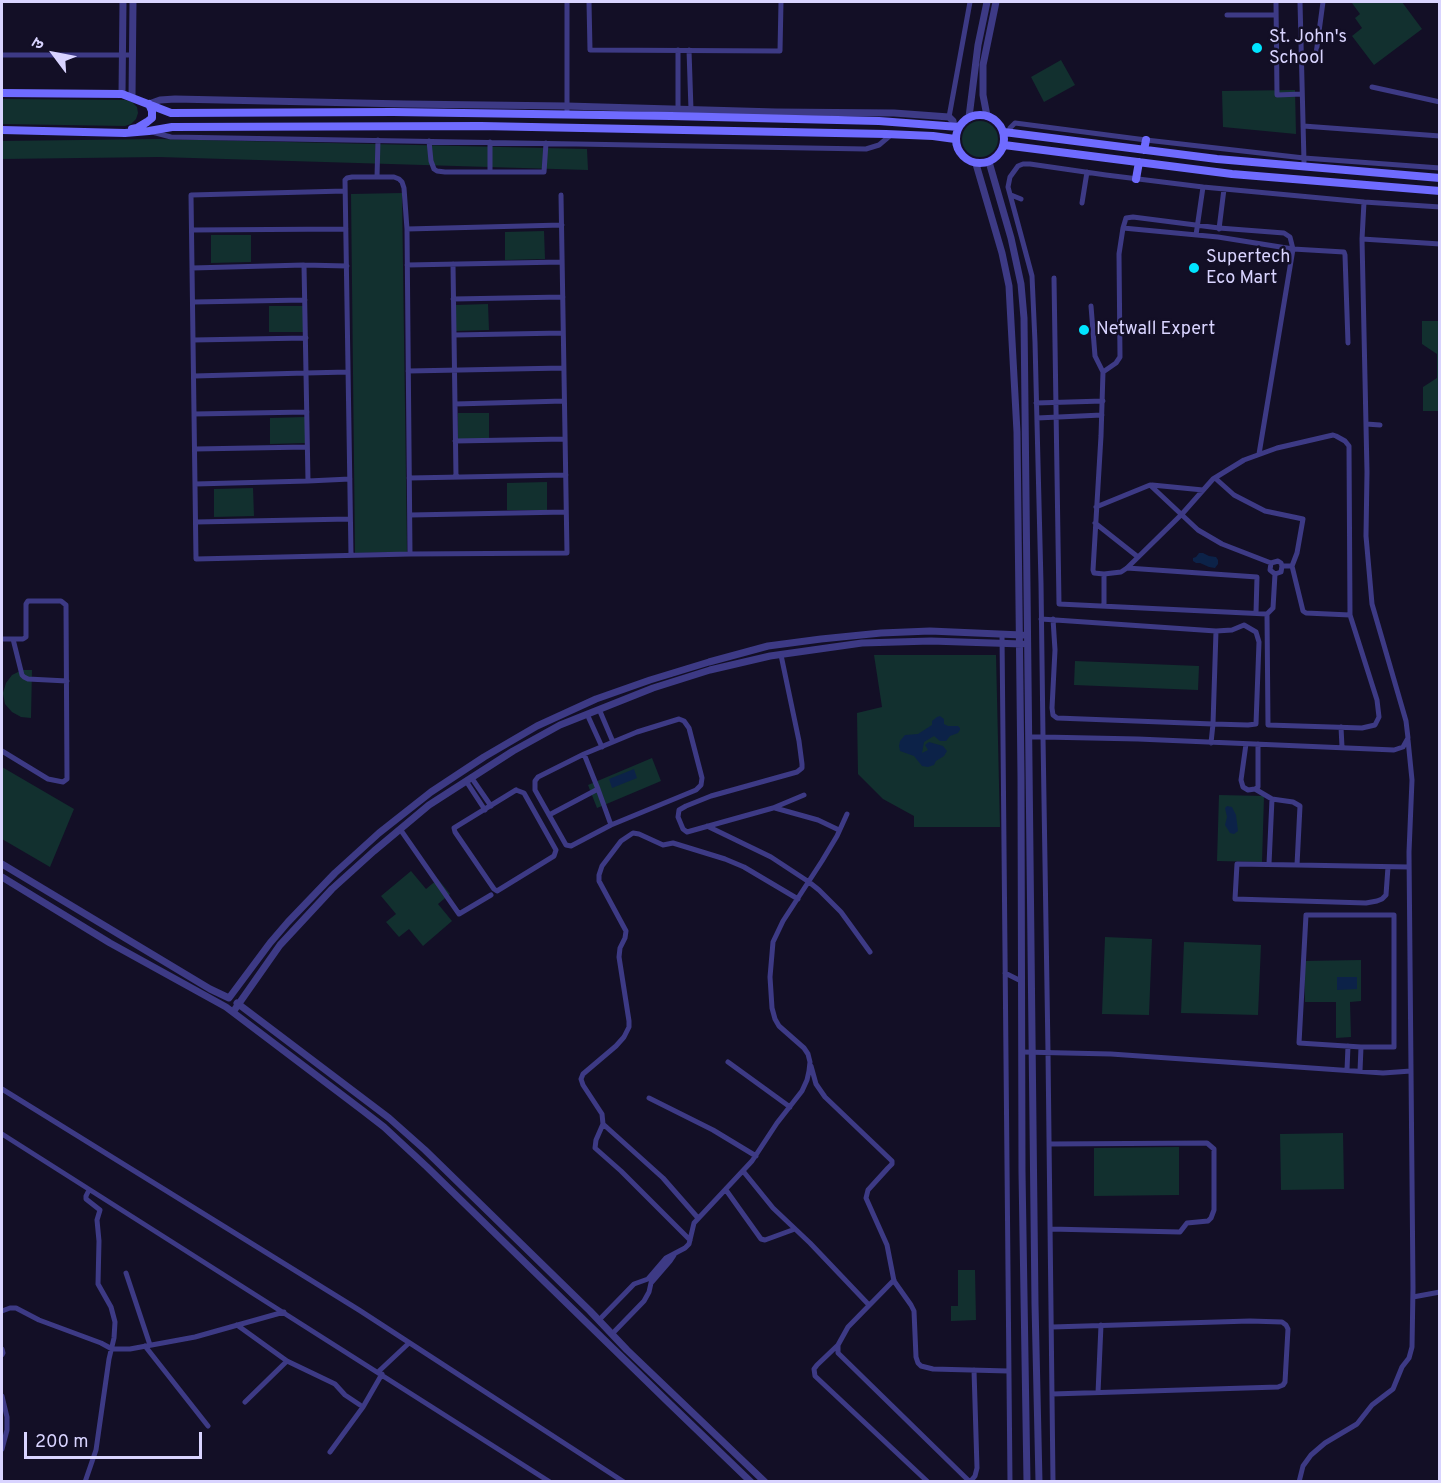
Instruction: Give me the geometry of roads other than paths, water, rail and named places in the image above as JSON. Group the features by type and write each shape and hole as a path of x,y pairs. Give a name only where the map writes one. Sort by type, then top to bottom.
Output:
{"main road":[{"path":"2,93 122,94 171,113 714,114 879,121 956,127"},
{"path":"114,133 136,128 152,118 149,104"},
{"path":"1006,133 1004,145 998,156 989,162 976,164 969,162 956,146 956,127 969,117 978,115 994,119 1006,133 1217,159 1304,162 1440,178"},
{"path":"2,130 114,133 172,127 481,126 892,134 955,139"},
{"path":"1144,150 1146,140"},
{"path":"1004,145 1232,174 1440,191"},
{"path":"1136,179 1140,162"}],"street":[{"path":"122,94 123,2"},
{"path":"132,97 133,2"},
{"path":"567,2 567,115"},
{"path":"589,2 590,50 780,51 781,2"},
{"path":"949,117 970,2"},
{"path":"969,117 974,73 987,2"},
{"path":"987,116 983,95 983,65 996,2"},
{"path":"1276,2 1277,95 1302,94"},
{"path":"1300,2 1304,162"},
{"path":"1302,62 1314,58 1316,54 1323,2"},
{"path":"1227,15 1276,15"},
{"path":"678,50 678,109"},
{"path":"689,50 691,110"},
{"path":"2,55 133,55"},
{"path":"1372,87 1440,102"},
{"path":"149,104 160,100 175,99 678,109 714,114 894,113 949,117 954,121 956,127"},
{"path":"1006,133 1015,123 1304,162 1440,168"},
{"path":"1303,126 1440,136"},
{"path":"148,131 171,137 866,149 879,145 892,134"},
{"path":"377,177 378,140"},
{"path":"429,141 430,161 437,171 544,172 546,143"},
{"path":"490,142 490,171"},
{"path":"989,162 1011,238 1024,318 1021,981 1027,1482"},
{"path":"976,164 1007,270 1011,302 1029,738 1039,1482"},
{"path":"1053,1482 1037,418 1032,276 1008,187 1010,177 1018,166 1030,164 1203,187 1440,207"},
{"path":"1082,203 1087,172"},
{"path":"351,555 345,180 347,178 377,177 399,178 402,182 407,229 410,554"},
{"path":"1196,235 1203,187"},
{"path":"1218,237 1224,189"},
{"path":"345,190 191,195 196,559 567,553 561,195"},
{"path":"1011,195 1021,199"},
{"path":"1299,1482 1305,1461 1325,1443 1358,1424 1372,1405 1393,1389 1402,1367 1409,1358 1412,1347 1409,867 1412,780 1406,721 1372,604 1366,536 1362,239 1364,202"},
{"path":"1103,372 1116,363 1120,357 1119,254 1125,219 1133,217 1284,233 1290,237 1293,249 1259,454"},
{"path":"407,229 561,225"},
{"path":"1123,228 1218,237 1293,249 1342,251 1344,253 1348,343"},
{"path":"192,230 346,229"},
{"path":"1362,239 1440,244"},
{"path":"407,265 562,262"},
{"path":"453,264 456,477"},
{"path":"304,265 308,481"},
{"path":"192,268 347,266"},
{"path":"1019,278 1032,276"},
{"path":"1054,278 1059,604 1268,614"},
{"path":"453,299 563,297"},
{"path":"193,302 305,300"},
{"path":"1091,306 1095,356 1103,372 1094,573 1121,572 1127,568 1215,478 1244,460 1276,448 1333,435 1345,441 1349,446 1350,615 1377,700 1379,717 1375,725 1362,728 1268,726 1268,614 1274,608 1275,574"},
{"path":"454,335 563,333"},
{"path":"193,340 306,338"},
{"path":"408,371 564,368"},
{"path":"194,376 348,372"},
{"path":"1036,403 1103,401"},
{"path":"455,404 564,402"},
{"path":"194,414 307,412"},
{"path":"1037,418 1102,415"},
{"path":"1366,424 1380,425"},
{"path":"455,441 565,439"},
{"path":"195,449 307,447"},
{"path":"409,478 566,475"},
{"path":"1215,478 1234,495 1265,511 1303,519 1297,553 1292,566 1303,611 1350,615"},
{"path":"195,484 350,479"},
{"path":"1096,507 1150,485 1203,490"},
{"path":"1150,485 1198,530 1222,544 1271,564 1278,561 1282,566 1281,572 1275,574"},
{"path":"410,515 566,512"},
{"path":"196,522 350,519"},
{"path":"1095,523 1138,558"},
{"path":"1271,564 1270,570 1275,574"},
{"path":"1282,566 1292,566"},
{"path":"1127,568 1257,577 1256,613"},
{"path":"1104,574 1104,606"},
{"path":"2,639 25,638 28,601 61,601 66,605 67,779 63,782 48,779 2,752"},
{"path":"1041,619 1053,619 1216,631 1232,630 1244,625 1256,632 1259,642 1256,724 1057,718 1053,715 1052,708 1053,619"},
{"path":"224,1006 288,922 335,873 379,833 431,792 484,757 537,726 596,699 650,680 768,646 881,633 930,631 1002,634 1024,640"},
{"path":"1211,743 1216,631"},
{"path":"1002,634 1008,974 1010,1482"},
{"path":"13,639 24,677 67,681"},
{"path":"233,1012 280,945 310,912 374,850 429,805 513,751 560,725 652,688 710,670 781,655 862,643 931,641 1002,643 1024,640"},
{"path":"781,655 799,741 802,768 796,772 711,796 679,810 678,817 683,829 687,832 773,808 804,795"},
{"path":"1042,663 1054,663"},
{"path":"599,709 613,742"},
{"path":"587,714 602,747"},
{"path":"682,720 689,728 702,778 700,785 696,789 568,846 564,843 535,790 535,781 538,777 584,754 613,742 637,732 682,720"},
{"path":"1341,728 1342,747"},
{"path":"1029,738 1394,750 1403,747 1408,738"},
{"path":"1245,744 1242,784 1245,789 1255,789 1272,799 1293,802 1300,806 1297,864"},
{"path":"1255,789 1258,787 1258,744"},
{"path":"584,754 611,825"},
{"path":"469,779 488,808"},
{"path":"549,815 598,789"},
{"path":"516,790 520,791 524,794 556,850 554,856 497,891 454,830 456,826 488,808 516,790"},
{"path":"1269,864 1272,799"},
{"path":"773,808 818,820 839,830"},
{"path":"846,814 839,830 783,921 773,942 770,977 775,1019 779,1026 804,1048 816,1084 825,1097 890,1158 892,1164 867,1190 866,1198 887,1245 894,1280 914,1311 918,1363 933,1369 1008,1371"},
{"path":"707,826 771,857 809,882 841,912 870,952"},
{"path":"400,829 459,914 491,895"},
{"path":"690,1240 629,1178 595,1148 603,1124 602,1114 581,1079 583,1074 616,1046 629,1027 619,957 626,931 598,878 602,866 621,841 633,833 663,845 673,843 725,859 744,867 798,899"},
{"path":"2,864 229,998 389,1118 616,1330 765,1482"},
{"path":"1388,867 1386,894 1377,901 1366,903 1235,899 1237,864 1409,867"},
{"path":"2,877 110,943 224,1006 384,1127 751,1482"},
{"path":"1306,915 1394,915 1394,1047 1361,1047 1299,1043 1306,915"},
{"path":"1008,974 1021,981"},
{"path":"1347,1070 1348,1046"},
{"path":"1360,1071 1361,1047"},
{"path":"1022,1052 1111,1054 1383,1073 1411,1071"},
{"path":"728,1062 790,1107"},
{"path":"589,1325 601,1317 634,1284 648,1279 666,1258 685,1248 690,1240 692,1227 698,1218 743,1172 802,1091 807,1080 810,1062"},
{"path":"2,1089 409,1343 624,1482"},
{"path":"649,1098 713,1130 756,1156"},
{"path":"603,1124 663,1178 698,1218"},
{"path":"2,1134 550,1482"},
{"path":"1049,1144 1207,1143 1214,1149 1214,1210 1208,1221 1187,1223 1180,1232 1050,1229"},
{"path":"743,1172 773,1208 869,1305"},
{"path":"85,1482 96,1449 115,1331 115,1316 99,1287 97,1220 100,1210 86,1199 89,1190"},
{"path":"726,1190 761,1239 765,1240 795,1229"},
{"path":"616,1330 644,1301 651,1283 675,1253"},
{"path":"126,1273 147,1346 208,1426"},
{"path":"894,1280 848,1327 838,1345 814,1369 814,1376 928,1482"},
{"path":"1413,1297 1440,1292"},
{"path":"2,1311 10,1308 21,1310 39,1320 112,1349 130,1349 195,1337 284,1312"},
{"path":"1052,1327 1250,1321 1282,1322 1287,1329 1285,1382 1278,1387 1052,1394"},
{"path":"237,1325 287,1361 336,1384 350,1399 363,1407"},
{"path":"1098,1393 1101,1326"},
{"path":"330,1452 363,1407 380,1373 409,1343"},
{"path":"838,1345 838,1353 970,1482 977,1468 974,1370"},
{"path":"2,1349 2,1355"},
{"path":"245,1402 287,1361"},
{"path":"2,1396 7,1417 7,1430 2,1449"}],"water":[{"path":"1199,553 1216,557 1218,564 1215,568 1196,563 1193,558"},
{"path":"940,716 944,719 944,724 958,726 960,730 946,741 940,741 934,736 924,742 922,753 928,750 925,745 929,742 943,746 947,751 934,765 922,766 914,756 900,751 900,741 905,735 918,734 932,725 932,721"},
{"path":"634,769 637,778 612,788 609,779"},
{"path":"1227,806 1232,807 1236,815 1238,831 1234,834 1230,833 1225,825"},
{"path":"1337,977 1357,977 1357,989 1337,990"}],"place":[{"name":"St. John's School","path":"1257,48"},
{"name":"Supertech Eco Mart","path":"1194,268"},
{"name":"Netwall Expert","path":"1084,330"}]}
